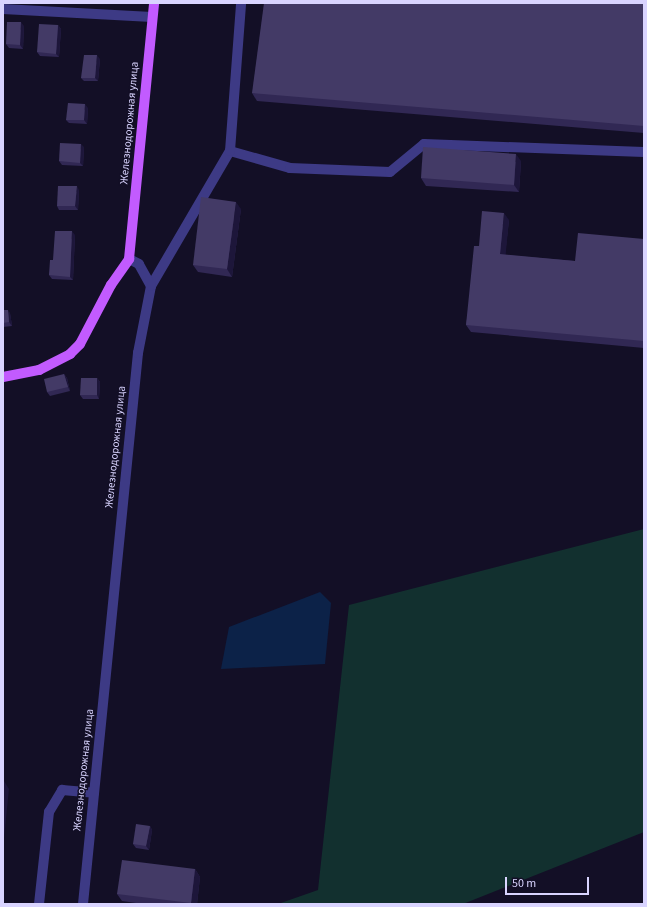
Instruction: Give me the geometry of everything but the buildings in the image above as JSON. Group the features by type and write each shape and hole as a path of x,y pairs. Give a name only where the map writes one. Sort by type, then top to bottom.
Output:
{"main road":[{"name":"Железнодорожная улица","path":"129,259 154,3"},
{"path":"3,377 39,370 70,354 80,344 111,285 129,259"}],"street":[{"path":"241,3 230,151 290,168 390,172 424,144 644,152"},
{"path":"3,8 152,17"},
{"name":"Железнодорожная улица","path":"83,904 138,353 151,286 230,151"},
{"path":"129,259 139,264 151,286"},
{"path":"39,904 49,812 62,790 94,793"}],"green space":[{"path":"644,529 644,832 463,904 278,904 318,890 349,605"}],"water":[{"path":"320,592 331,603 325,664 221,669 229,627"}]}
